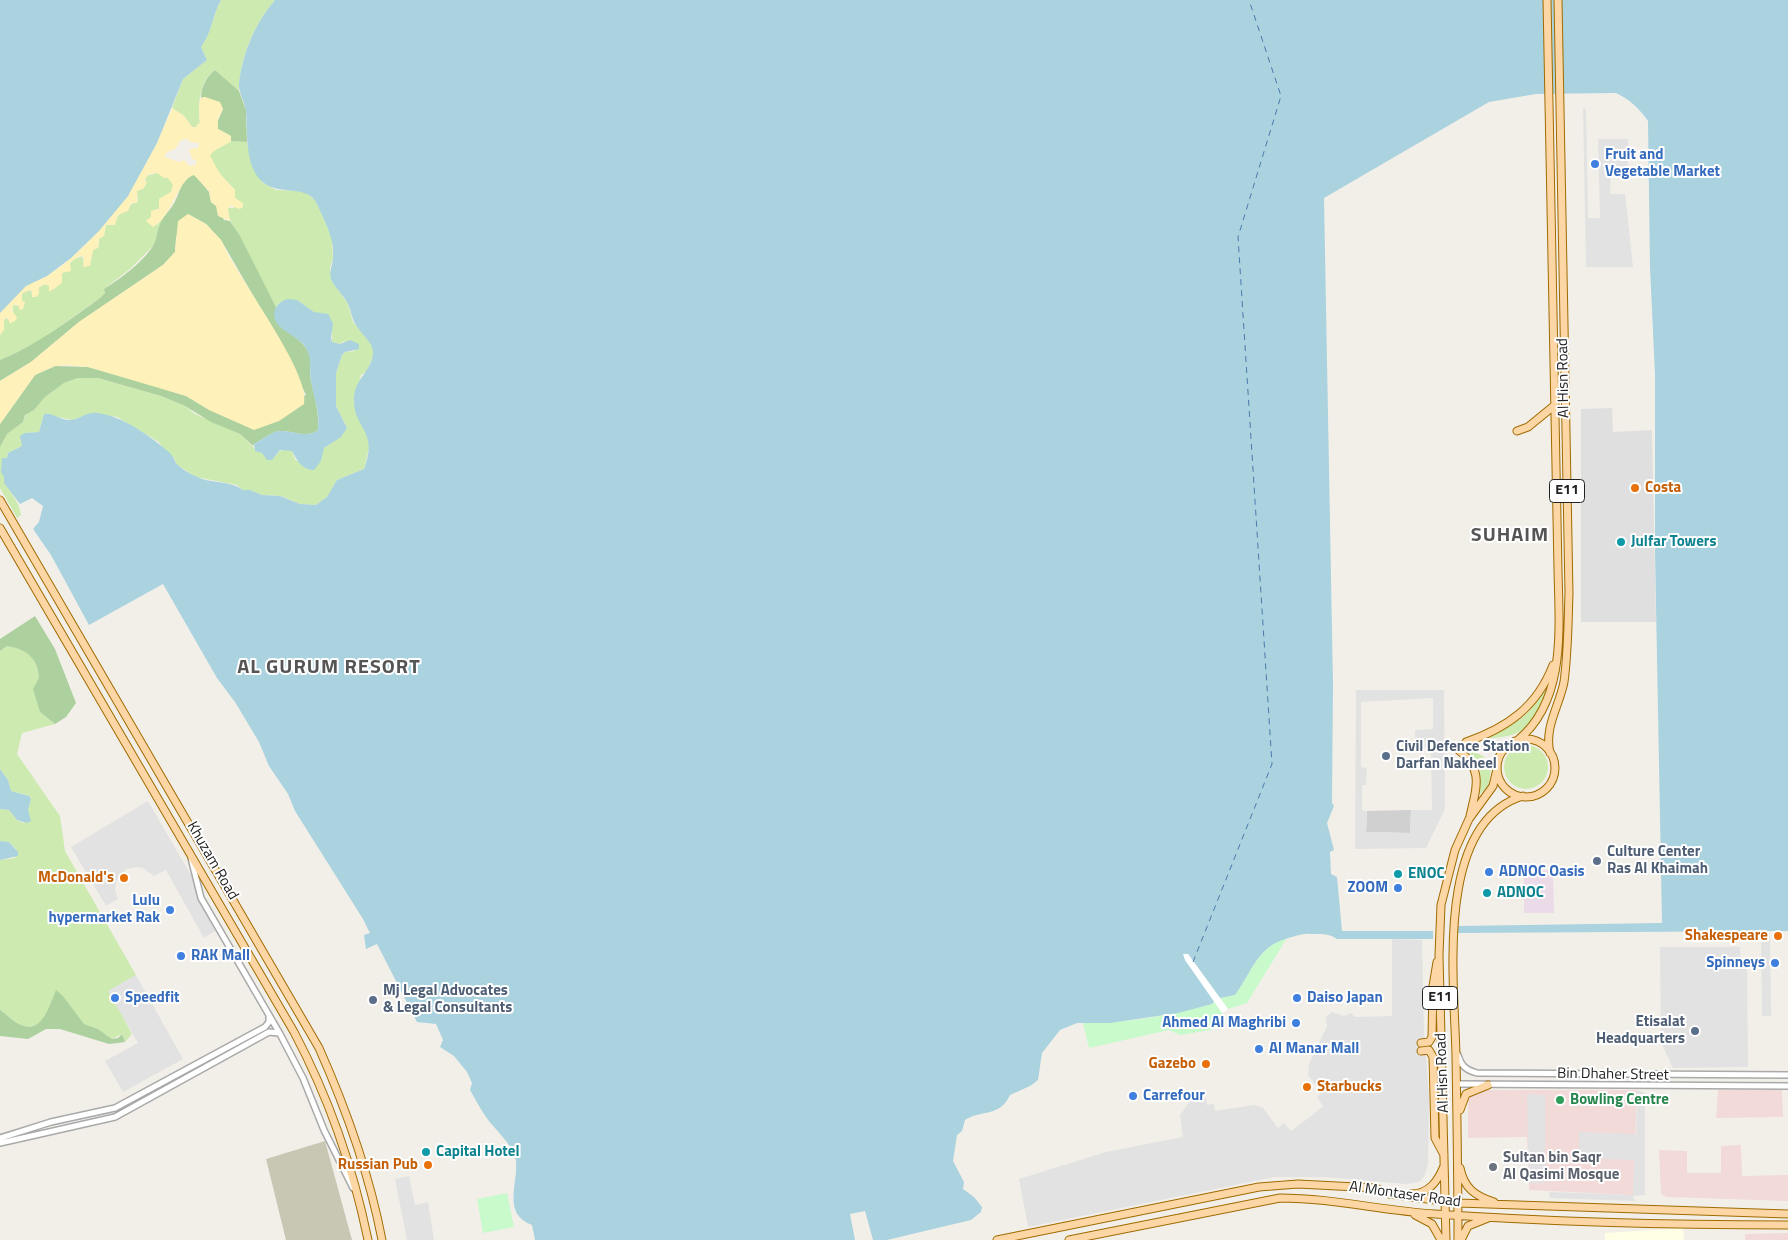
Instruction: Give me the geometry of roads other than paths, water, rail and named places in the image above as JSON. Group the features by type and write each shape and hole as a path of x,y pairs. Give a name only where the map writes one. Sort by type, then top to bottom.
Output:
{"main road":[{"name":"Al Hisn Road","path":"1518,740 1529,731 1545,706 1554,677 1558,646 1547,0"},
{"name":"Al Hisn Road","path":"1550,753 1547,735 1563,683 1569,593 1558,0"},
{"path":"1517,431 1528,427 1555,405"},
{"name":"Khuzam Road","path":"0,500 306,1022 344,1102 367,1171 382,1240"},
{"name":"Khuzam Road","path":"0,528 294,1032 320,1084 343,1141 360,1202 368,1240"},
{"path":"1466,742 1500,728 1528,707 1548,679 1558,646"},
{"path":"1518,740 1536,741 1550,753 1555,767 1548,786 1541,792 1523,796 1507,789 1501,782 1497,769 1502,751 1506,746 1518,740"},
{"path":"1456,748 1471,761 1477,778 1470,819"},
{"name":"Al Hisn Road","path":"1446,1240 1439,927 1445,885 1455,850 1470,819 1493,786 1497,769"},
{"name":"Al Hisn Road","path":"1460,1240 1453,928 1456,901 1466,858 1476,836 1491,814 1506,803 1523,796"},
{"path":"1389,1194 1415,1194 1427,1190 1438,1180 1445,1160 1435,1138 1433,1057 1428,1050 1421,1047 1429,1042 1432,1037 1434,979 1439,955"},
{"path":"1440,1006 1445,1024 1447,1079 1456,1084"},
{"path":"1457,1125 1461,1104 1466,1094 1488,1085"},
{"path":"343,1141 349,1149 356,1171 367,1171"},
{"path":"1457,1156 1461,1174 1468,1188 1480,1197 1502,1205"},
{"path":"1255,1201 1279,1192 1278,1185"},
{"name":"Al Montaser Road","path":"997,1240 1198,1198 1278,1185 1376,1188 1389,1194 1458,1204 1788,1214"},
{"name":"Al Montaser Road","path":"1069,1240 1255,1201 1280,1198 1316,1198 1445,1215 1788,1225"},
{"path":"1388,1208 1421,1216 1432,1224 1441,1240"},
{"path":"1460,1240 1468,1226 1492,1216"}],"street":[{"path":"191,854 192,868 201,898 280,1034 360,1202"},
{"path":"0,1138 52,1122 115,1108 265,1027 269,1022 269,1016"},
{"path":"0,1143 115,1117 269,1032 275,1031 280,1034"},
{"name":"Bin Dhaher Street","path":"1456,1044 1460,1064 1468,1071 1477,1073 1788,1075"},
{"path":"1581,1086 1575,1082 1575,1078 1599,1075"},
{"name":"Bin Dhaher Street","path":"1456,1084 1788,1086"}],"water":[{"path":"0,0 221,0 208,36 201,47 207,60 183,79 157,143 128,196 99,231 71,258 47,276 26,286 0,313"},
{"path":"275,0 1788,0 1788,931 1458,933 1458,926 1662,923 1655,552 1655,375 1650,267 1648,121 1634,105 1616,93 1536,94 1489,102 1324,198 1333,685 1332,803 1334,806 1327,823 1334,850 1330,852 1331,874 1337,877 1342,931 1433,931 1433,939 1337,939 1325,934 1297,936 1271,946 1258,959 1235,995 1220,998 1188,954 1185,960 1215,1000 1212,1004 1178,1013 1110,1023 1077,1023 1060,1030 1042,1053 1038,1080 1030,1086 1010,1095 1001,1107 965,1120 962,1131 957,1135 953,1161 964,1182 963,1189 974,1197 982,1207 981,1212 971,1220 887,1240 873,1240 865,1211 850,1214 855,1240 535,1240 532,1225 517,1214 514,1206 516,1161 512,1149 478,1104 470,1090 472,1083 467,1072 454,1056 440,1047 443,1040 436,1024 417,1022 377,944 366,949 364,935 370,933 363,919 295,811 288,794 269,766 259,742 235,702 217,678 163,584 89,625 51,555 33,529 39,522 43,506 32,498 20,504 4,483 4,477 1,472 2,458 7,458 8,453 22,446 20,436 25,433 39,432 44,414 69,420 94,413 108,415 137,428 170,453 180,467 195,476 232,485 243,490 250,490 262,495 280,496 300,504 316,505 327,497 337,480 364,469 369,446 365,431 355,410 354,393 372,360 372,346 356,325 345,298 331,280 332,243 317,204 307,194 278,189 264,183 253,169 248,150 246,112 239,82 251,38"},
{"path":"288,299 297,300 314,312 328,314 333,323 332,342 340,344 350,340 359,344 359,349 345,352 342,355 336,373 336,406 347,428 341,437 324,448 321,461 314,470 303,466 292,451 280,450 272,460 267,460 262,453 255,451 254,444 279,431 310,434 318,430 308,353 300,341 277,323 274,315 277,306"},
{"path":"0,769 8,780 11,791 29,796 31,799 28,810 31,821 27,823 17,820 9,810 0,809"},
{"path":"0,841 9,842 18,852 18,856 0,860"}],"place":[{"name":"Fruit and Vegetable Market","path":"1595,164"},
{"name":"Costa","path":"1635,488"},
{"name":"Julfar Towers","path":"1621,542"},
{"name":"Civil Defence Station Darfan Nakheel","path":"1386,756"},
{"name":"Culture Center Ras Al Khaimah","path":"1597,861"},
{"name":"ADNOC Oasis","path":"1489,872"},
{"name":"ENOC","path":"1398,874"},
{"name":"McDonald's","path":"124,878"},
{"name":"ZOOM","path":"1398,888"},
{"name":"ADNOC","path":"1487,893"},
{"name":"Lulu hypermarket Rak","path":"170,910"},
{"name":"Shakespeare","path":"1778,936"},
{"name":"RAK Mall","path":"181,956"},
{"name":"Spinneys","path":"1775,963"},
{"name":"Speedfit","path":"115,998"},
{"name":"Daiso Japan","path":"1297,998"},
{"name":"Mj Legal Advocates & Legal Consultants","path":"373,1000"},
{"name":"Ahmed Al Maghribi","path":"1296,1023"},
{"name":"Etisalat Headquarters","path":"1695,1031"},
{"name":"Al Manar Mall","path":"1259,1049"},
{"name":"Gazebo","path":"1206,1064"},
{"name":"Starbucks","path":"1307,1087"},
{"name":"Carrefour","path":"1133,1096"},
{"name":"Bowling Centre","path":"1560,1100"},
{"name":"Capital Hotel","path":"426,1152"},
{"name":"Russian Pub","path":"428,1165"},
{"name":"Sultan bin Saqr Al Qasimi Mosque","path":"1493,1167"}],"district":[{"name":"SUHAIM","path":"1510,536"},
{"name":"AL GURUM RESORT","path":"329,668"}]}
